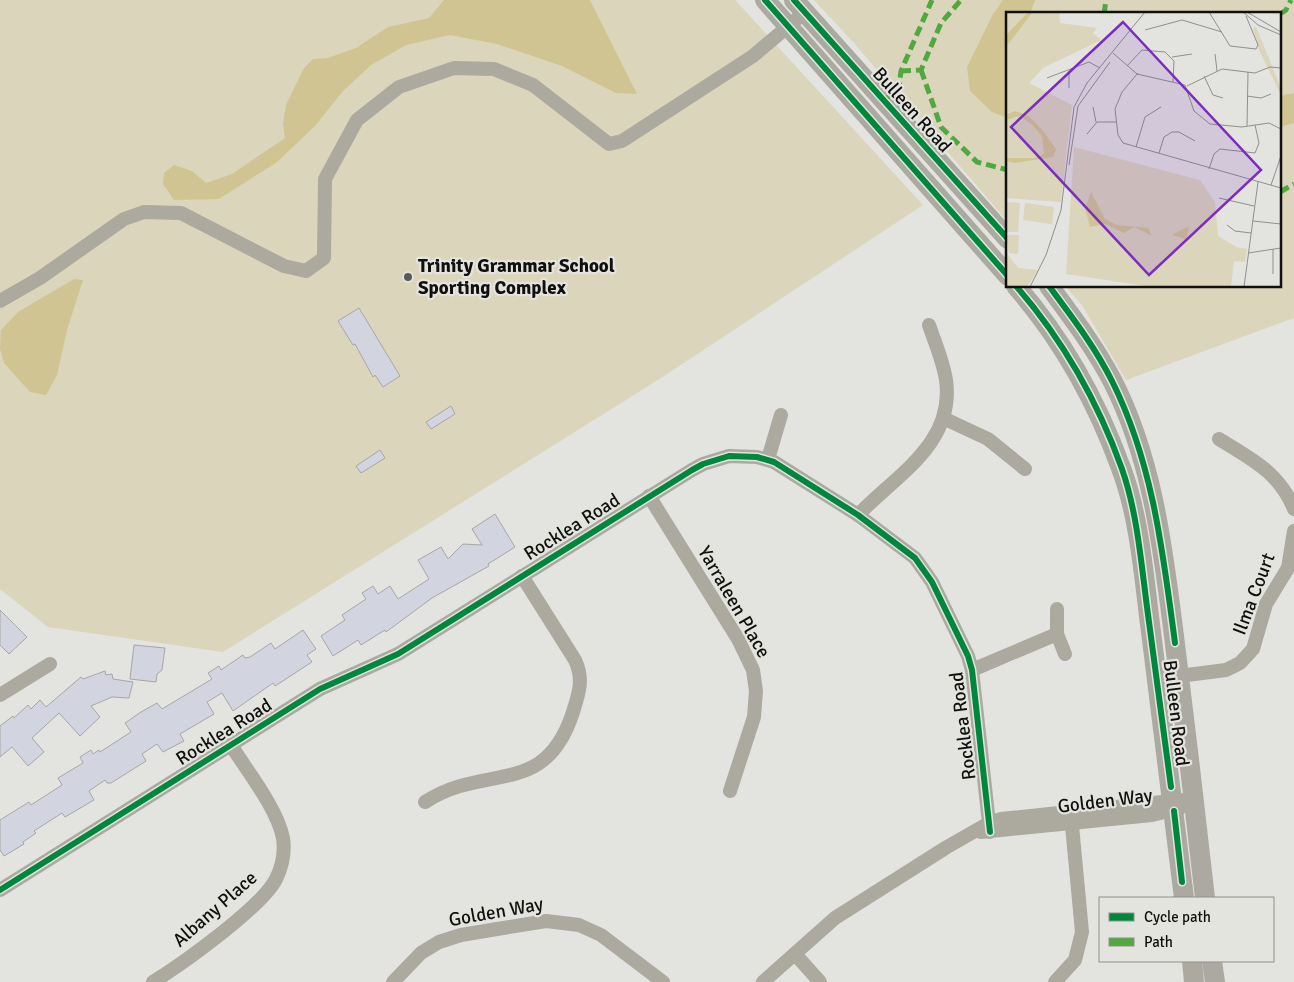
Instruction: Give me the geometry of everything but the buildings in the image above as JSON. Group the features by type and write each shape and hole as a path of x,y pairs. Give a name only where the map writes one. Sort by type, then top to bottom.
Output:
{"highway":[{"name":"Bulleen Road","path":"765,0 1006,274"},
{"name":"Bulleen Road","path":"799,6 1006,237"},
{"name":"Bulleen Road","path":"1018,288 1038,310 1070,358 1096,407 1122,470 1131,505 1143,573 1184,897"},
{"name":"Bulleen Road","path":"1050,288 1089,341 1112,381 1132,428 1152,490 1165,567 1205,897"},
{"path":"1143,573 1148,557 1154,552 1161,556 1165,567"},
{"path":"1192,962 1194,982"},
{"path":"1212,962 1215,982"}],"street":[{"path":"0,301 40,278 124,218 144,212 181,213 284,266 306,271 324,258 325,179 357,120 398,86 454,68 494,69 533,85 609,144 622,141 753,56 790,27 799,6"},
{"path":"858,515 922,456 938,434 943,418 946,381 929,325"},
{"path":"768,459 781,415"},
{"path":"943,418 988,439 1025,469"},
{"path":"1219,439 1267,468 1288,496 1294,508"},
{"name":"Rocklea Road","path":"0,890 320,689 387,660 702,464 714,459 743,456 768,459 793,472 901,546 922,566 956,628 972,670 990,827"},
{"name":"Yarraleen Place","path":"649,496 738,639 753,670 756,691 754,717 730,791"},
{"name":"Ilma Court","path":"1179,676 1226,670 1240,663 1253,650 1266,604 1288,568 1294,531"},
{"path":"425,802 451,787 518,773 536,766 551,755 567,731 580,687 578,667 522,576"},
{"path":"1057,609 1057,634 1065,654"},
{"path":"972,670 1057,634"},
{"path":"0,695 50,664"},
{"name":"Albany Place","path":"153,982 177,967 259,901 272,887 281,868 284,847 280,828 231,745"},
{"name":"Golden Way","path":"763,982 835,918 947,847 990,827 1002,819 1071,818 1194,801"},
{"path":"1055,982 1075,960 1082,932 1071,818"},
{"name":"Golden Way","path":"393,982 421,953 439,942 461,935 546,921 568,923 589,930 610,942 663,982"},
{"path":"795,954 820,982"}],"shaded area":[{"name":"Trinity Grammar School Sporting Complex","path":"0,0 735,0 923,205 661,378 223,652 48,627 0,589"},
{"path":"444,0 590,0 637,94 616,93 562,66 497,44 450,35 406,45 371,65 343,91 315,126 277,162 219,199 174,200 163,184 164,173 174,165 192,171 206,183 232,174 285,138 283,124 286,105 304,68 313,59 328,58 356,48 388,27 429,18"},
{"path":"814,0 1294,0 1294,318 1126,380 1082,305 1067,288 1282,288 1282,12 1006,12 1006,220 854,43"},
{"path":"1003,0 1035,0 1031,12 1006,12 1006,117 992,112 970,91 967,67 993,14"},
{"path":"1294,93 1294,123 1282,126 1282,96"},
{"path":"74,279 83,280 67,330 57,375 46,395 30,392 4,363 0,349 1,330 18,312"}],"marked path":[{"path":"884,101 899,87 901,71 932,0"},
{"path":"901,71 921,70 941,23 961,0"},
{"path":"1104,12 1106,0"},
{"path":"1282,13 1286,10 1291,0"},
{"path":"921,70 941,127 977,162 1006,169"},
{"path":"1282,191 1294,184"}],"cycle path":[{"path":"765,0 1006,274"},
{"path":"794,0 1006,237"},
{"path":"1018,288 1049,328 1078,373 1102,420 1127,485 1138,537 1171,787"},
{"path":"1050,288 1098,356 1126,412 1147,476 1161,542 1175,643"},
{"path":"0,890 320,689 398,654 692,470 703,464 729,456 757,457 774,462 858,515 915,558 932,582 968,656 972,670 990,832"},
{"path":"1174,811 1182,882"}],"place":[{"name":"Trinity Grammar School Sporting Complex","path":"408,277"}]}
